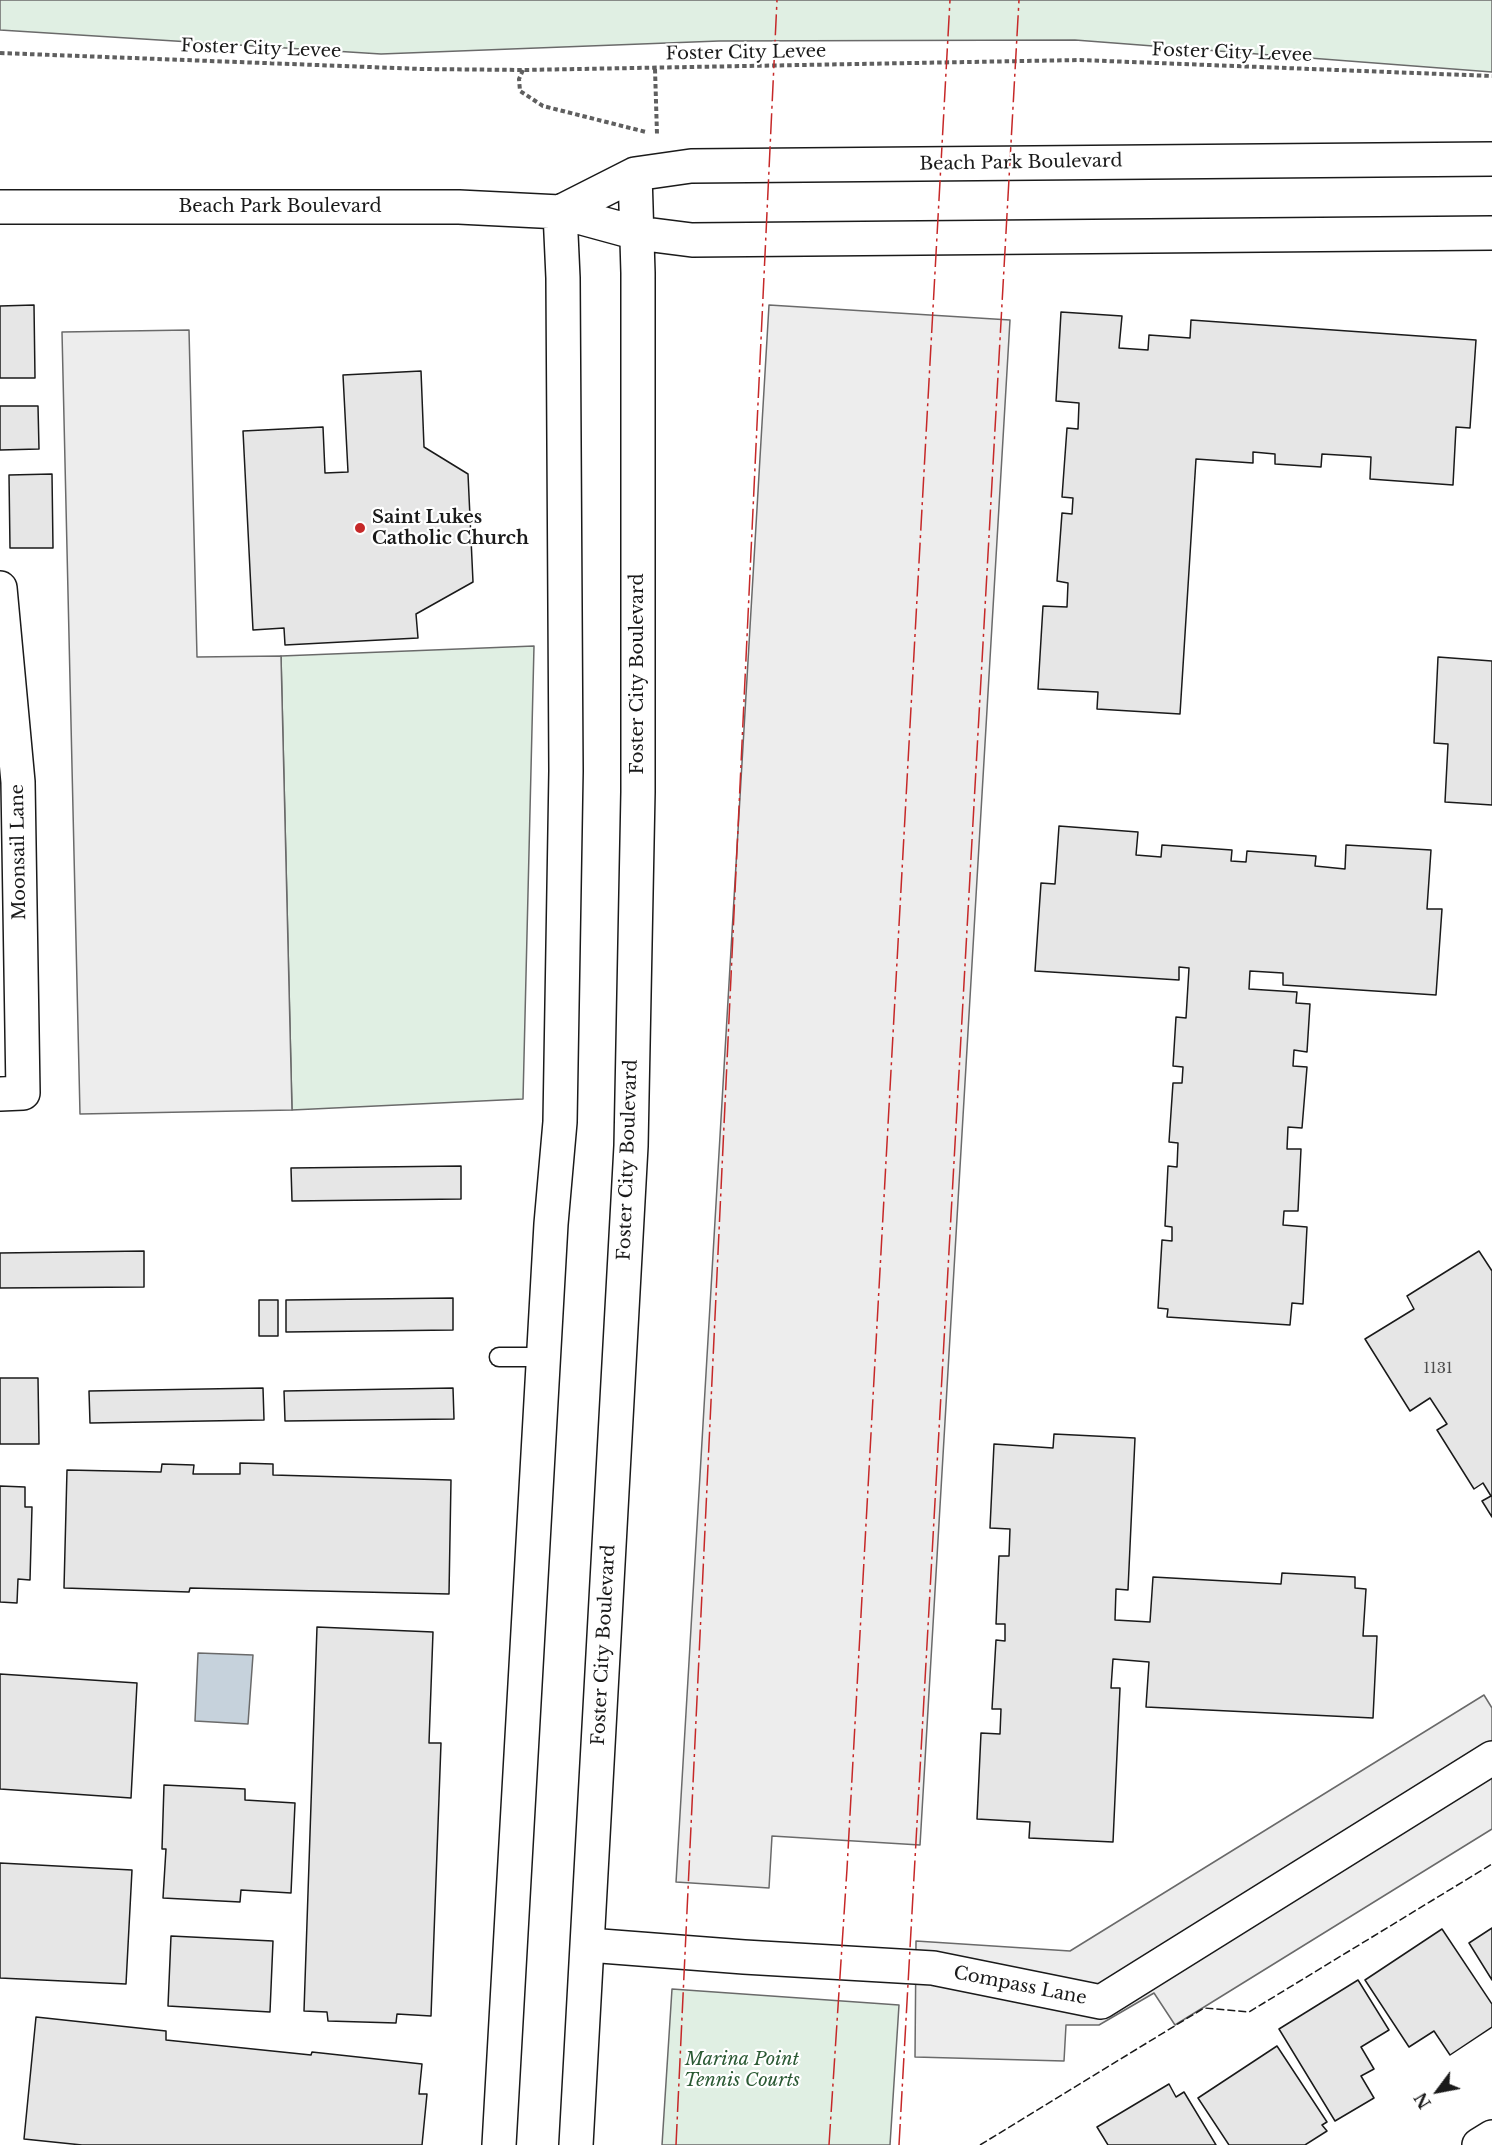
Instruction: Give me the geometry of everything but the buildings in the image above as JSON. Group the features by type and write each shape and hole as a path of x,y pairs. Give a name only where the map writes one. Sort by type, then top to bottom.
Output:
{"main road":[{"name":"Beach Park Boulevard","path":"560,212 635,174 691,166 1492,159"},
{"name":"Foster City Boulevard","path":"576,2145 631,1146 638,792 635,174"},
{"name":"Beach Park Boulevard","path":"0,207 459,207 560,212 637,232 692,240 1492,233"},
{"path":"499,2145 551,1224 560,1122 566,771 563,278 560,212"},
{"name":"Moonsail Lane","path":"0,588 18,782 24,1093 0,1094"},
{"name":"Compass Lane","path":"588,1945 933,1968 1101,2002 1492,1758"},
{"path":"1479,2145 1492,2137"}],"lane":[{"path":"499,1357 544,1356"}],"path":[{"name":"Foster City Levee","path":"0,53 422,69 523,70 1080,60 1492,76"},
{"path":"523,70 519,79 520,91 543,106 657,134 656,69"}],"green space":[{"path":"0,0 1492,0 1492,72 1075,40 719,41 381,54 0,30"},
{"path":"534,646 523,1099 292,1110 281,656"},
{"name":"Marina Point Tennis Courts","path":"672,1989 899,2005 890,2145 662,2145"}],"shaded area":[{"path":"769,305 1010,320 920,1845 772,1836 769,1888 676,1882"},
{"path":"189,330 197,657 281,656 292,1110 80,1114 62,332"},
{"path":"198,1653 253,1655 248,1724 195,1721"},
{"path":"1484,1695 1492,1708 1492,1829 1175,2025 1154,1993 1099,2025 1066,2025 1064,2061 915,2057 916,1941 1070,1951"}],"fence":[{"path":"980,2145 1204,2008 1249,2012 1492,1864"}],"power":[{"path":"676,2145 777,0"},
{"path":"829,2145 847,1869 950,0"},
{"path":"899,2145 1019,0"}],"place":[{"name":"Saint Lukes Catholic Church","path":"360,528"}]}
